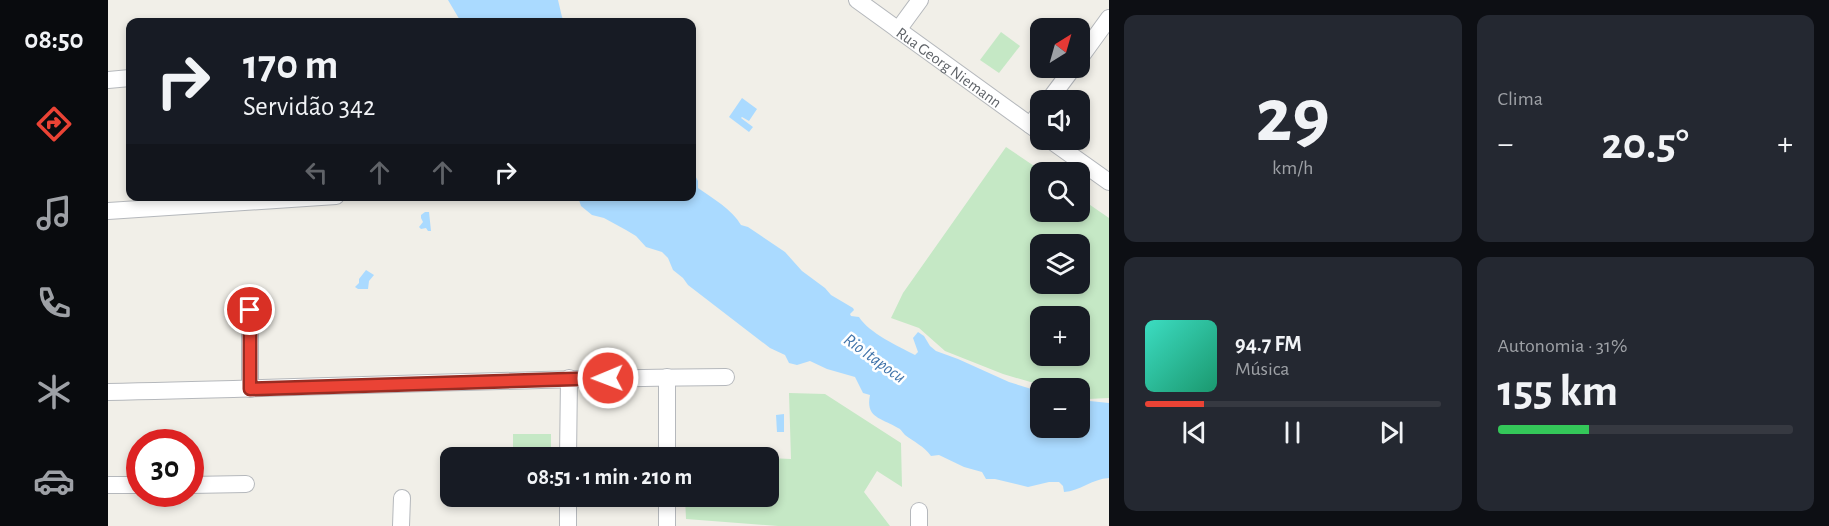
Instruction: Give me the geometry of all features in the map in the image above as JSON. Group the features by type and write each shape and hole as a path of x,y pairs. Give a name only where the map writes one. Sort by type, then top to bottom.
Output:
{"street":[{"name":"Rua Georg Niemann","path":"857,0 1030,125"},
{"path":"898,30 920,0"},
{"path":"1090,44 1109,18"},
{"path":"108,80 126,78"},
{"path":"1064,150 1109,182"},
{"path":"108,211 260,201"},
{"path":"250,310 250,389"},
{"path":"667,377 667,447"},
{"path":"108,392 569,378 726,377"},
{"path":"568,447 569,378"},
{"path":"204,484 246,484"},
{"path":"108,485 126,485"},
{"path":"401,526 402,498"},
{"path":"568,507 568,526"},
{"path":"667,507 667,526"}],"green space":[{"path":"1001,32 1020,46 999,73 980,60"},
{"path":"1006,147 1030,163 1030,222 1090,222 1090,205 1109,218 1109,398 1090,399 1090,378 1030,378 1030,382 1003,374 945,351 919,328 891,318 903,293"},
{"path":"789,393 825,394 901,443 902,487 877,471 864,492 890,526 778,526 686,519 685,507 779,507 779,458 791,459"},
{"path":"513,434 551,434 551,447 513,447"}],"water":[{"path":"448,0 558,0 563,18 459,18"},
{"path":"742,98 757,109 749,121 741,118 753,127 749,132 729,117"},
{"name":"Rio Itapocu","path":"696,177 698,188 727,209 741,225 748,227 785,252 802,271 831,295 853,308 851,316 859,317 884,339 915,355 918,352 913,338 918,332 936,351 1030,389 1030,438 1090,438 1090,401 1109,403 1109,478 1064,492 1059,482 1028,487 986,479 982,472 964,467 939,455 931,456 900,429 872,413 869,403 870,395 863,393 855,377 827,369 810,361 797,365 789,363 785,355 770,348 688,285 673,270 668,258 662,252 646,247 636,236 626,230 604,218 592,215 581,206 579,201 696,201"},
{"path":"429,212 431,231 419,227 423,222 421,215"},
{"path":"366,270 374,275 369,281 368,289 358,289 355,287"},
{"path":"784,414 784,432 777,432 776,415"}],"route":[{"path":"250,310 250,389 608,378"}]}
